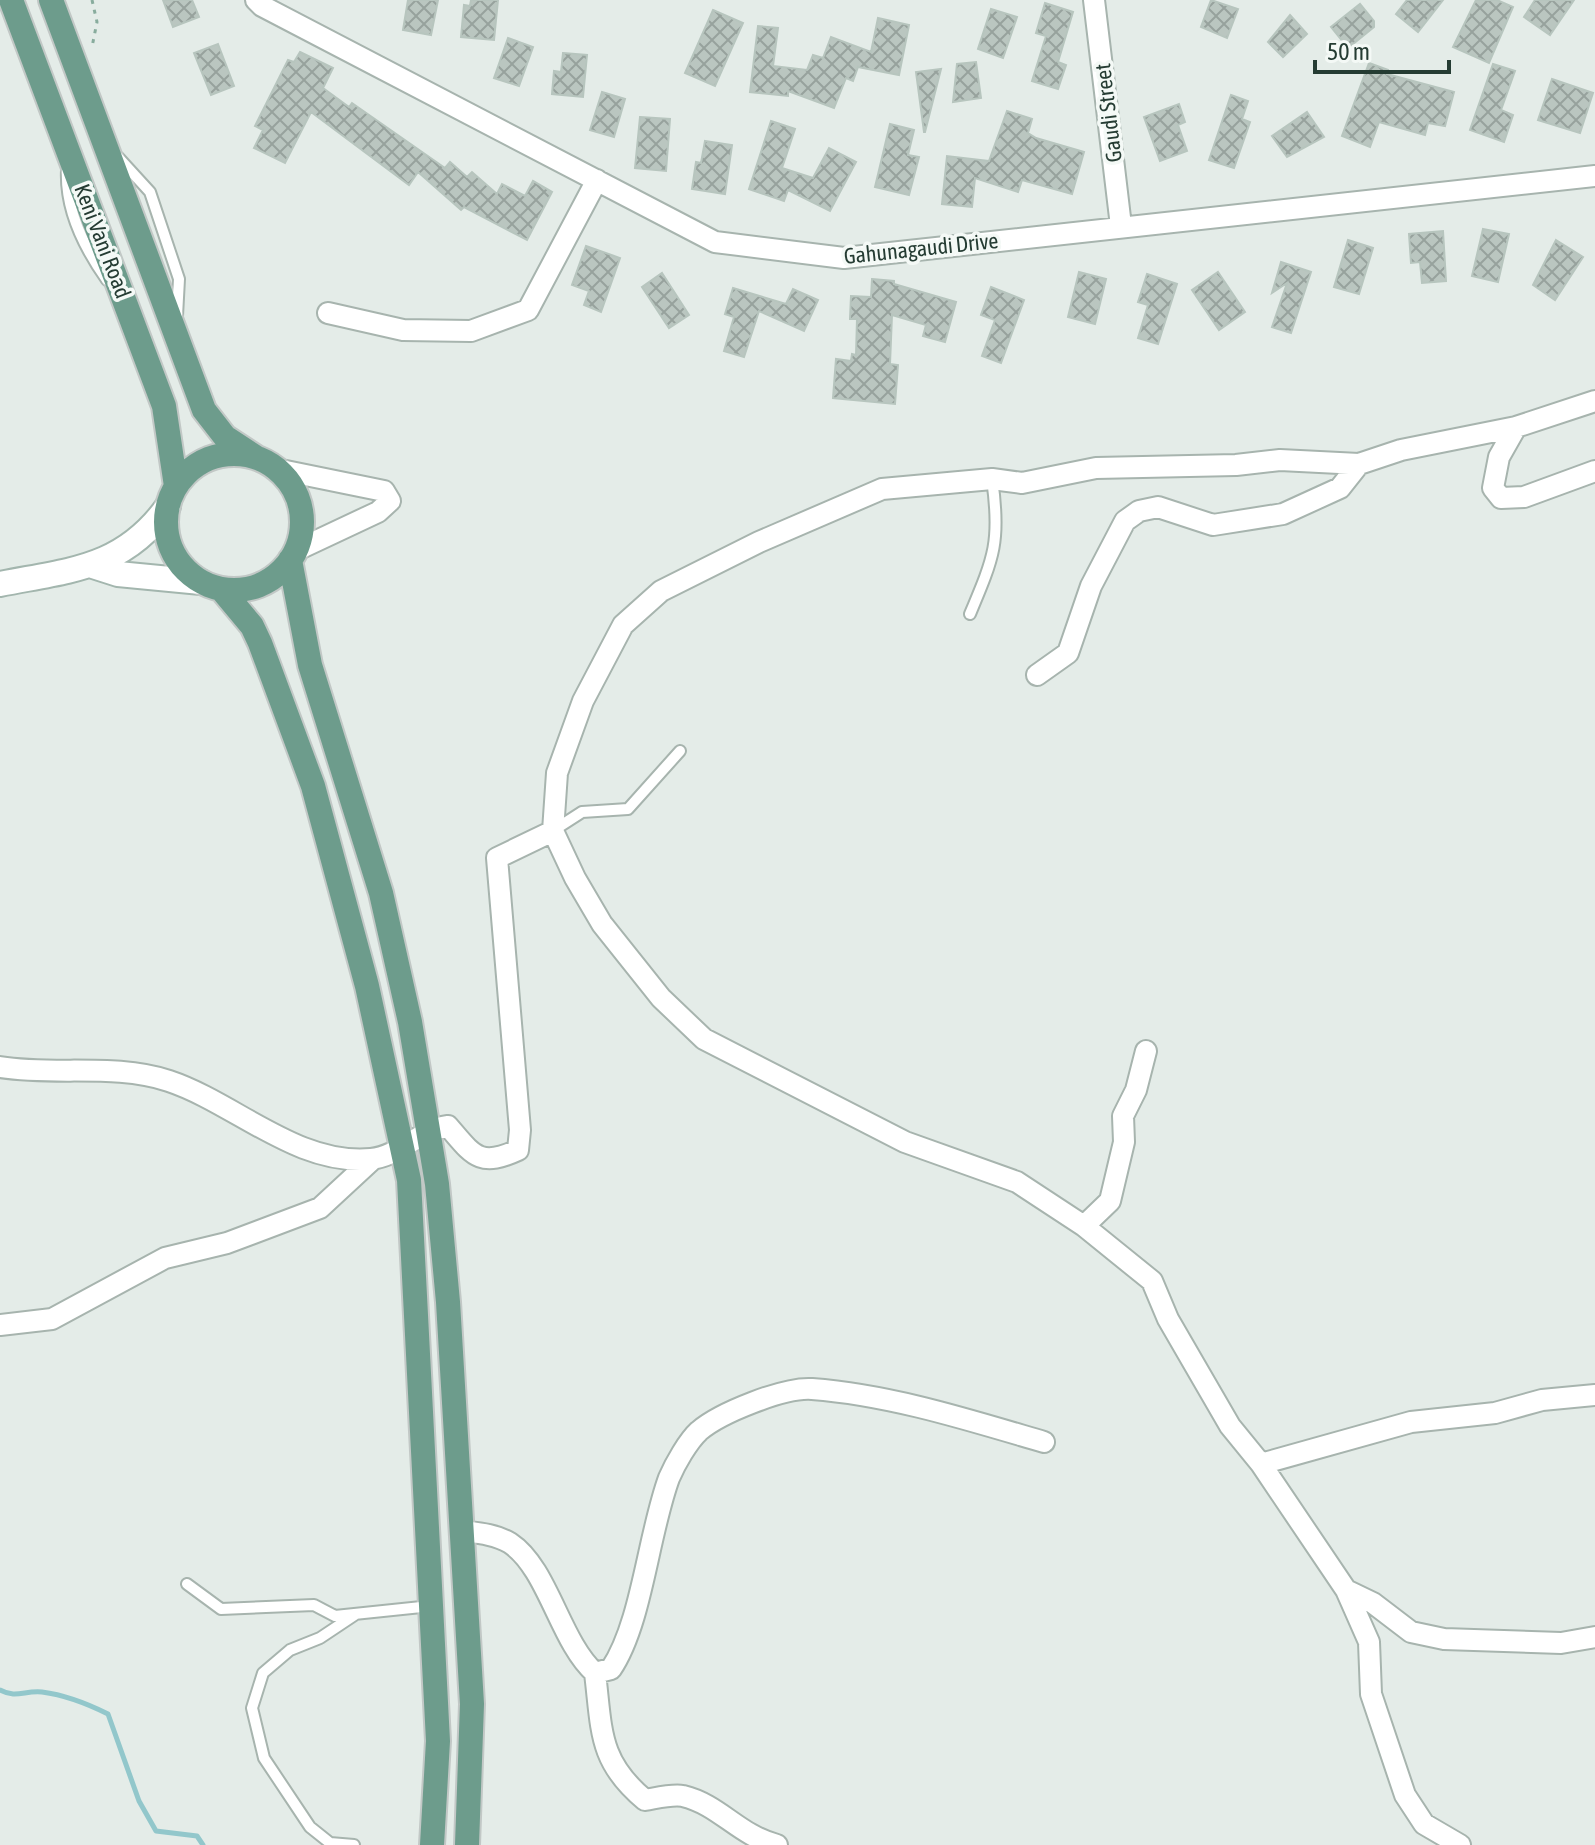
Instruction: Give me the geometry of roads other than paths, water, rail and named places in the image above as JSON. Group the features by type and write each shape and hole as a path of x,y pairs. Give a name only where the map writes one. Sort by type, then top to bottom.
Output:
{"main road":[{"name":"Keni Vani Road","path":"11,0 164,406 172,496"},
{"name":"Keni Vani Road","path":"51,0 204,410 213,426 266,463"},
{"path":"0,584 93,566 145,536 191,469 211,458 234,454 266,463 297,498 301,533 293,555 277,575 260,585 242,590 118,574 93,566"},
{"path":"172,496 166,528 171,550 184,569 212,586 252,626 313,786 367,986 409,1180 438,1741 432,1845"},
{"path":"293,555 310,665 381,893 410,1022 428,1129 448,1302 472,1704 467,1845"}],"street":[{"name":"Gahunagaudi Drive","path":"256,0 262,6 715,242 844,258 1595,176"},
{"name":"Gaudi Street","path":"1094,0 1121,226"},
{"path":"328,313 403,330 471,331 528,310 597,180"},
{"path":"1460,1845 1424,1824 1405,1795 1371,1694 1369,1642 1346,1590 1261,1464 1230,1426 1168,1319 1152,1281 1084,1226 1017,1182 905,1142 704,1039 661,998 602,924 553,831 557,773 583,701 623,625 661,591 759,542 882,489 992,479 1022,483 1096,468 1236,465 1280,460 1359,464 1401,450 1516,427 1595,401"},
{"path":"1516,427 1499,457 1493,488 1501,498 1524,497 1588,471 1595,471"},
{"path":"266,463 384,491 390,501 378,512 293,555"},
{"path":"1037,675 1068,653 1091,586 1125,521 1139,511 1158,507 1213,525 1283,514 1340,488 1359,464"},
{"path":"0,1325 52,1319 165,1258 227,1243 320,1208 373,1159 402,1147 428,1129 448,1126 475,1157 496,1160 518,1150 520,1130 497,858 553,831"},
{"path":"1084,1226 1110,1201 1122,1153 1123,1116 1136,1090 1146,1051"},
{"path":"0,1067 126,1073 169,1081 302,1146 336,1157 373,1159"},
{"path":"595,1673 611,1669 625,1648 647,1551 670,1475 698,1432 733,1411 780,1393 810,1389 935,1410 1044,1442"},
{"path":"1261,1464 1411,1422 1495,1413 1542,1400 1595,1395"},
{"path":"461,1531 493,1535 511,1544 524,1556 579,1659 595,1673 609,1761 625,1783 645,1800 680,1795 710,1807 754,1839 777,1845"},
{"path":"1346,1590 1373,1603 1411,1632 1444,1639 1561,1643 1595,1637"}],"lane":[{"path":"970,614 990,567 999,526 992,479"},
{"path":"553,831 582,812 628,809 680,751"},
{"path":"187,1584 221,1609 314,1605 335,1616 431,1606"},
{"path":"354,1845 330,1843 310,1827 264,1758 252,1708 263,1673 290,1650 320,1638 356,1614"}],"waterway":[{"path":"0,1690 11,1694 42,1692 59,1695 108,1714 139,1801 156,1831 197,1836 203,1845"}]}
